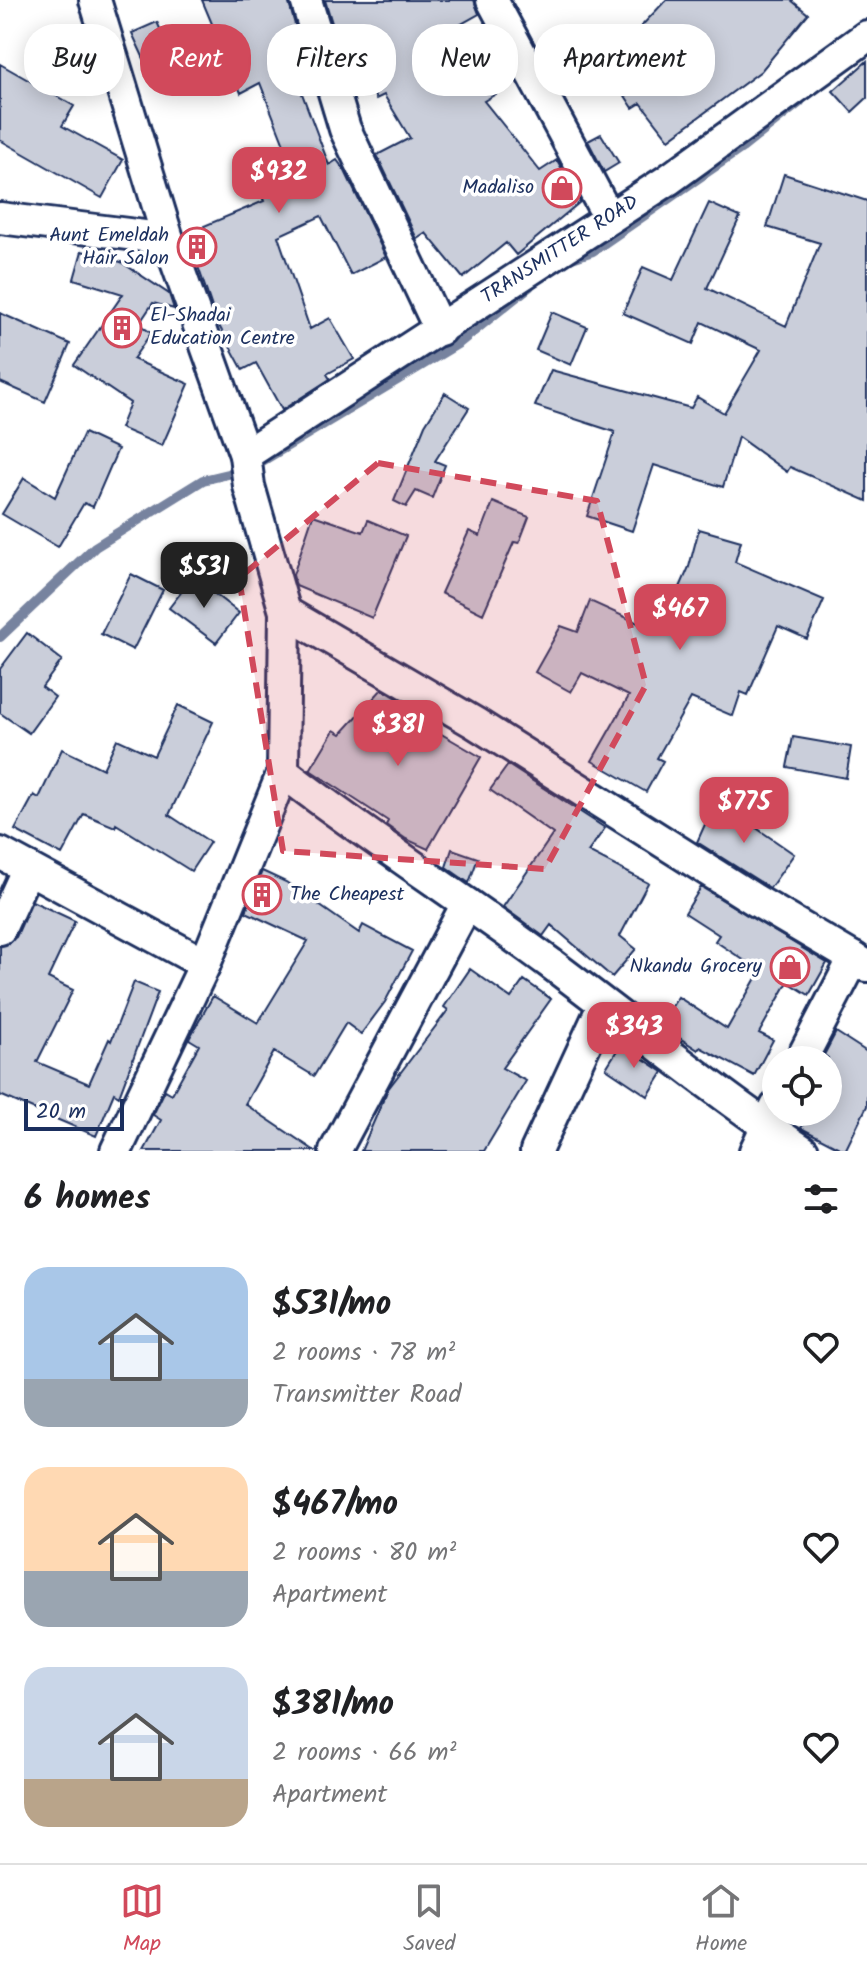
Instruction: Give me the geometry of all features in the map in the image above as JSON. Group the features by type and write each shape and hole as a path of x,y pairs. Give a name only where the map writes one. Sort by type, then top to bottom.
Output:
{"street":[{"path":"95,0 168,239 245,455 249,486 285,612 283,772 205,964 116,1151"},
{"path":"306,0 345,129 440,330"},
{"path":"492,0 609,218"},
{"name":"TRANSMITTER ROAD","path":"245,455 668,180 867,36"},
{"path":"0,218 168,239"},
{"path":"285,612 475,723 755,900 861,962 810,1046"},
{"path":"283,772 366,837 551,964 766,1128 803,1151"},
{"path":"0,853 205,964"},
{"path":"0,929 28,868"},
{"path":"335,1151 467,904"},
{"path":"536,1151 603,1006"}],"highlighted area":[{"path":"378,463 597,501 646,685 545,869 283,851 239,578"}],"building":[{"path":"202,0 288,0 295,24 267,24 267,96 303,96 329,165 337,160 345,171 386,257 351,275 321,216 278,236 310,329 330,318 354,359 327,374 330,379 282,410 256,363 243,370 217,322 188,237 207,234 204,226 264,201 254,179 291,162 260,83 251,88 251,24 212,24"},
{"path":"325,0 474,0 479,14 462,24 412,24 412,96 493,96 484,101 540,171 557,160 580,202 516,255 506,243 463,278 426,233 417,239 377,155 410,138 385,96 396,96 396,24 332,24"},
{"path":"666,0 791,0 808,14 761,71 669,139 641,103 633,108 625,96 715,96 715,24 643,24"},
{"path":"140,29 140,50 132,33"},
{"path":"867,61 867,98 852,112 833,91"},
{"path":"0,64 24,78 24,96 56,96 74,106 62,126 123,160 102,198 0,140"},
{"path":"601,134 619,163 604,172 588,141"},
{"path":"784,174 867,201 867,501 790,467 787,472 738,437 723,487 654,465 632,531 587,516 615,432 535,406 551,370 691,408 697,397 724,413 761,350 702,322 693,344 623,313 643,267 673,280 709,203 740,217 707,288 786,326 820,243 767,227"},
{"path":"82,251 121,262 169,294 174,309 153,303 139,324 151,333 133,359 189,384 162,446 120,428 130,403 74,365 123,294 74,279"},
{"path":"552,312 587,327 571,365 536,350"},
{"path":"0,313 70,344 45,402 0,382"},
{"path":"445,393 469,408 435,461 445,465 432,498 416,491 406,507 394,501 425,425"},
{"path":"84,433 118,449 93,507 84,503 58,547 2,514 24,478 55,497"},
{"path":"493,502 529,517 519,543 514,542 483,614 441,593 469,531 480,536"},
{"path":"313,515 363,532 368,520 406,536 372,618 296,586 293,575"},
{"path":"699,529 741,541 735,562 824,600 807,639 778,626 748,695 741,692 733,716 691,698 657,758 663,761 646,792 592,761 629,696 582,673 571,692 535,672 561,626 578,632 590,601 660,633 689,567"},
{"path":"131,574 163,590 133,650 101,634"},
{"path":"193,577 239,613 216,643 169,608"},
{"path":"27,633 62,660 42,687 55,697 29,733 0,713 0,669"},
{"path":"382,689 407,704 438,732 481,757 428,849 406,839 386,825 388,821 310,770 334,730 341,734"},
{"path":"178,705 213,722 169,815 210,842 191,871 116,824 115,827 84,814 62,855 15,830 34,795 39,798 62,749 103,769 117,739 154,756"},
{"path":"793,737 851,747 846,778 787,767"},
{"path":"508,765 605,828 588,852 648,883 620,936 636,949 612,977 551,925 543,936 503,907 553,834 490,790"},
{"path":"716,800 794,854 770,888 697,842"},
{"path":"452,849 478,858 469,883 446,867"},
{"path":"262,871 286,882 359,933 363,925 412,951 385,1002 361,1034 346,1023 314,1076 274,1052 245,1104 315,1151 144,1151 161,1120 153,1115 165,1090 172,1094 199,1045 189,1039 213,996 258,1023 308,941 246,912"},
{"path":"701,887 827,963 809,995 788,982 759,1033 773,1040 770,1046 762,1046 762,1061 754,1076 700,1047 698,1050 660,1025 678,997 727,1029 760,971 715,941 719,935 685,913"},
{"path":"32,901 75,921 48,978 73,990 37,1062 89,1084 109,1039 111,1041 134,982 158,992 119,1096 114,1093 96,1136 0,1095 0,947 16,937"},
{"path":"470,969 511,998 524,980 551,999 502,1068 526,1081 484,1151 361,1151 388,1089 448,1010 444,1007"},
{"path":"836,1032 867,1052 867,1106 845,1151 801,1128 842,1126 842,1046 829,1046"},
{"path":"621,1044 663,1072 648,1096 606,1068"}],"waterway":[{"path":"569,259 593,251 742,148 800,102"},
{"path":"259,463 459,343 530,286"},
{"path":"0,637 95,547 203,480 245,470"}],"place":[{"name":"Madaliso","path":"562,188"},
{"name":"Aunt Emeldah Hair Salon","path":"197,247"},
{"name":"El-Shadai Education Centre","path":"122,328"},
{"name":"The Cheapest","path":"262,895"},
{"name":"Nkandu Grocery","path":"790,967"}]}
